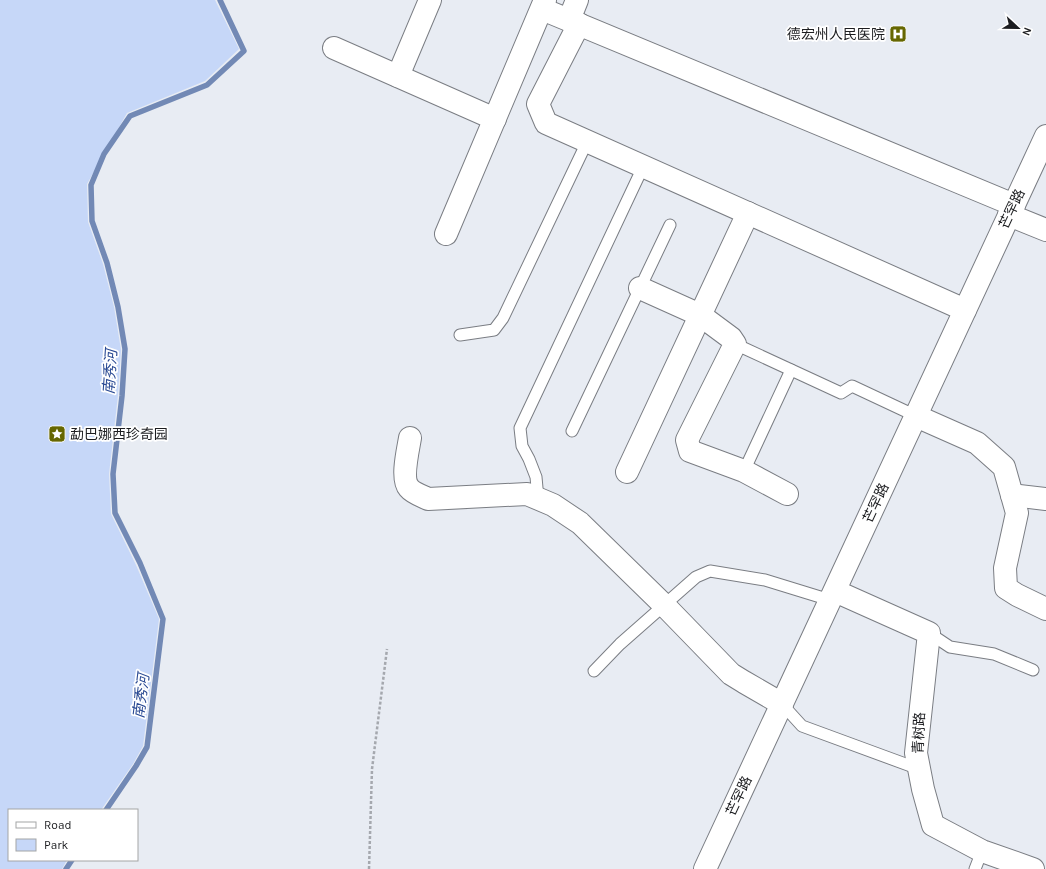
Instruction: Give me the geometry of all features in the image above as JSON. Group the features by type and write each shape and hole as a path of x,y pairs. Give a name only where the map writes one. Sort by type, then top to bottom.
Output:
{"street":[{"path":"398,76 430,0"},
{"path":"577,0 574,22 538,104 546,123 965,310"},
{"path":"446,234 544,5 574,22 1012,210 1046,230"},
{"path":"334,48 495,119"},
{"name":"芒罕路","path":"706,869 1046,136"},
{"path":"627,472 748,213"},
{"path":"640,288 700,316 731,338 735,344 686,440 690,451 744,471 787,494"},
{"path":"916,416 977,443 1004,467 1017,513 1005,568 1006,588 1046,609"},
{"path":"410,438 404,475 408,487 416,493 428,499 527,494 553,505 580,523 664,605 731,674 782,704"},
{"path":"1012,496 1046,499"},
{"path":"833,595 929,634"},
{"name":"青树路","path":"929,634 916,753 923,789 933,825 979,860 1033,869"}],"lane":[{"path":"460,336 494,330 503,318 587,142"},
{"path":"538,499 536,477 522,446 520,428 643,166"},
{"path":"572,431 670,225"},
{"path":"735,344 841,393 852,386 916,416"},
{"path":"744,471 790,370"},
{"path":"594,671 620,644 696,577 710,571 765,580 833,595"},
{"path":"929,634 950,647 994,654 1033,670"},
{"path":"782,704 802,726 919,769"}],"path":[{"path":"369,869 372,769 387,649"}],"green space":[{"name":"勐巴娜西珍奇园","path":"0,0 215,0 239,49 205,81 127,113 87,184 88,222 103,264 114,307 121,350 118,395 109,474 111,514 136,565 159,619 143,746 133,764 102,809 8,809 8,861 66,861 62,869 0,869"}],"waterway":[{"name":"南秀河","path":"107,809 147,747 163,619 140,563 115,513 113,474 122,396 125,349 118,307 107,263 92,221 91,185 104,154 130,116 207,85 244,51 220,0"},
{"name":"南秀河","path":"66,869 71,861"}],"place":[{"name":"德宏州人民医院","path":"898,34"},
{"name":"勐巴娜西珍奇园","path":"57,434"}]}
